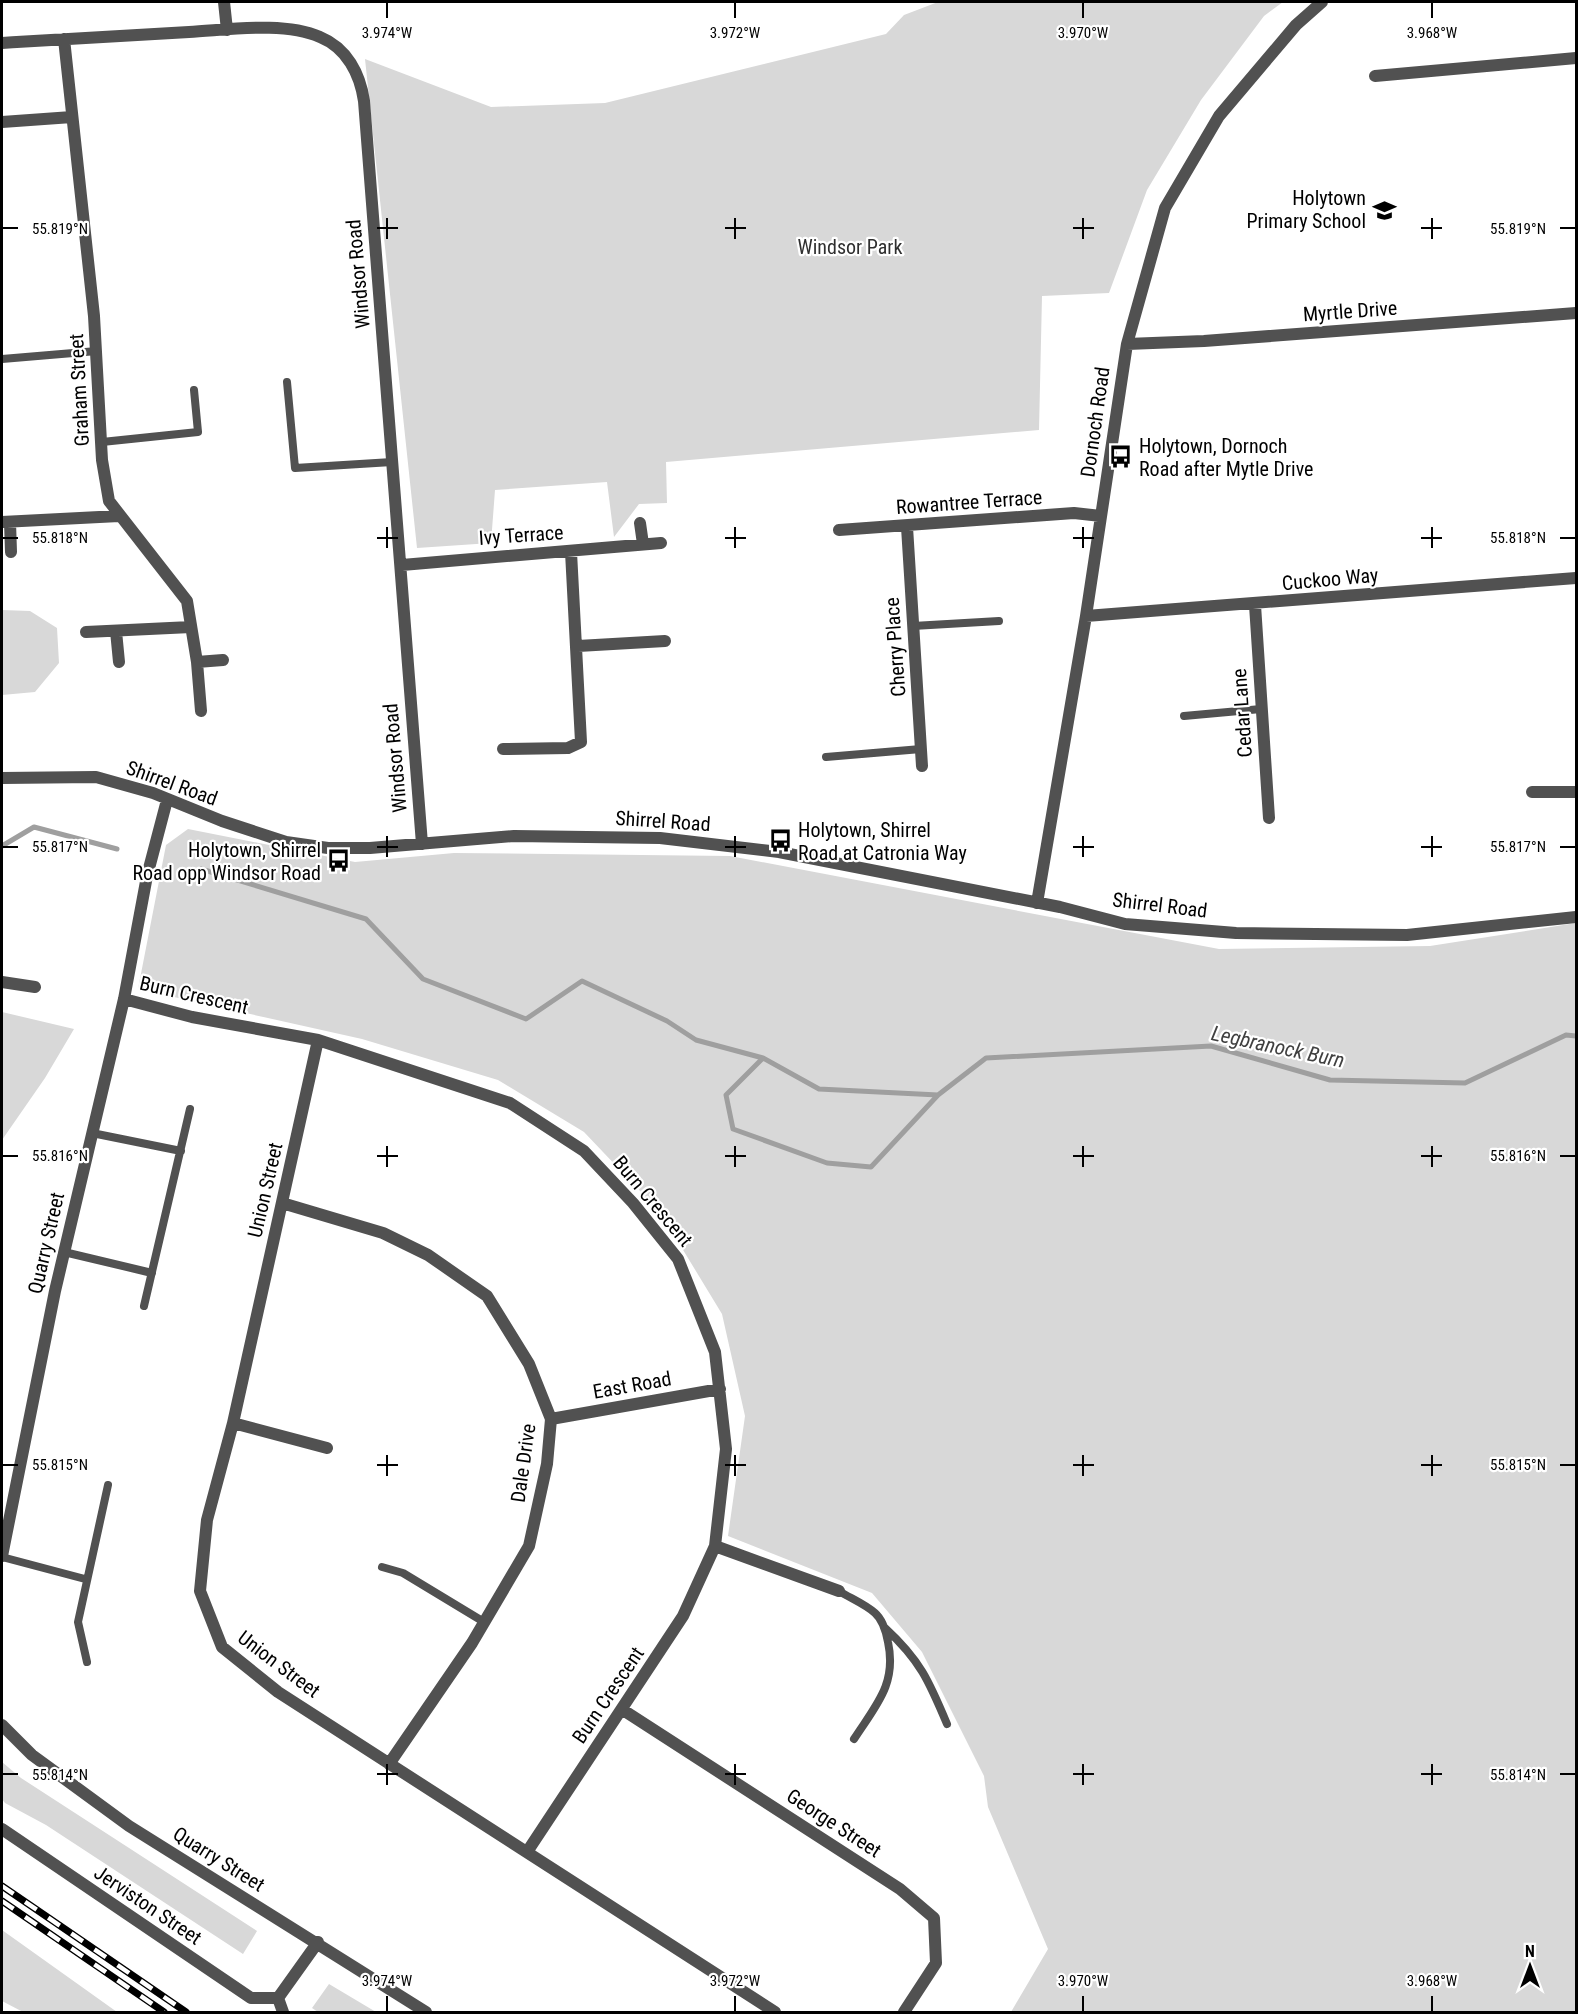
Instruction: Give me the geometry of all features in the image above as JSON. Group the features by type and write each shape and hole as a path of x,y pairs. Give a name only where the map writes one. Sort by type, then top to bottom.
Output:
{"street":[{"path":"224,2 227,30"},
{"name":"Dornoch Road","path":"1037,903 1086,616 1126,344 1165,208 1219,116 1284,38 1322,2"},
{"name":"Windsor Road","path":"2,43 227,30 296,29 321,37 338,48 351,62 362,86 402,565 422,844"},
{"name":"Graham Street","path":"64,39 97,351 102,442 109,501 187,601 197,662 201,711"},
{"path":"1375,76 1576,58"},
{"path":"2,122 72,117"},
{"name":"Myrtle Drive","path":"1126,344 1204,341 1576,313"},
{"name":"Rowantree Terrace","path":"839,530 907,527 1074,513 1101,516"},
{"path":"11,552 6,522 119,516"},
{"path":"640,523 643,544"},
{"name":"Cherry Place","path":"907,527 922,766"},
{"name":"Ivy Terrace","path":"402,565 661,543"},
{"path":"503,749 568,748 581,742 578,646 571,552"},
{"name":"Cuckoo Way","path":"1086,616 1255,605 1576,578"},
{"name":"Cedar Lane","path":"1255,605 1269,818"},
{"path":"86,632 191,627"},
{"path":"117,631 119,662"},
{"path":"578,646 664,641"},
{"path":"197,662 223,660"},
{"name":"Shirrel Road","path":"2,778 96,777 286,842 328,848 422,844 514,836 660,838 778,852 1037,903 1125,924 1307,936 1407,935 1576,917"},
{"path":"1532,792 1576,792"},
{"name":"Quarry Street","path":"2,1556 64,1252 124,999 147,876 168,800"},
{"path":"2,982 35,987"},
{"name":"Burn Crescent","path":"124,999 192,1017 318,1040 510,1102 584,1151 633,1203 678,1259 715,1352 720,1389 726,1449 715,1546 683,1616 527,1852"},
{"name":"Union Street","path":"318,1040 233,1423 207,1520 200,1591 222,1647 278,1692 775,2013"},
{"name":"Dale Drive","path":"282,1203 383,1233 428,1255 488,1296 529,1364 551,1419 547,1464 529,1546 484,1622 389,1764"},
{"name":"East Road","path":"551,1419 720,1389"},
{"path":"233,1423 327,1448"},
{"path":"715,1546 839,1591"},
{"name":"George Street","path":"622,1710 900,1889 934,1918 936,1963 903,2013"},
{"name":"Quarry Street","path":"2,1725 32,1755 129,1826 318,1942 426,2013"},
{"name":"Jerviston Street","path":"2,1829 251,1998 278,1998"},
{"path":"283,2013 278,1998 318,1942"}],"lane":[{"path":"2,359 97,351"},
{"path":"287,382 295,468 392,462"},
{"path":"102,442 198,432 194,390"},
{"path":"913,626 999,621"},
{"path":"1184,716 1261,709"},
{"path":"826,757 921,749"},
{"path":"144,1306 190,1109"},
{"path":"92,1133 181,1151"},
{"path":"64,1252 152,1273"},
{"path":"87,1662 78,1622 85,1579 108,1485"},
{"path":"2,1556 85,1579"},
{"path":"382,1567 403,1573 484,1622"},
{"path":"839,1591 875,1613 885,1628 908,1648 925,1672 947,1724"},
{"path":"854,1738 884,1693 890,1674 890,1653 885,1628"}],"green space":[{"name":"Windsor Park","path":"938,2 1283,2 1264,16 1201,100 1147,190 1109,293 1042,296 1039,430 666,462 667,503 639,504 614,537 607,482 495,490 491,543 417,548 365,59 491,107 605,103 886,34 904,15"},
{"path":"2,610 30,611 57,628 59,663 35,692 2,695"},
{"path":"188,829 355,862 454,853 730,856 1219,949 1430,946 1576,923 1576,2012 1011,2012 1048,1949 988,1807 984,1776 922,1652 872,1593 728,1536 745,1416 722,1314 660,1212 584,1132 498,1080 362,1039 138,989 166,845"},
{"path":"2,1012 74,1029 45,1078 2,1140"},
{"path":"2,1762 21,1778 257,1931 243,1954 46,1825 5,1803 2,1799"},
{"path":"2,1930 117,2012 23,2012 2,2001"},
{"path":"329,1984 376,2012 318,2012 312,2008"}],"waterway":[{"name":"Legbranock Burn","path":"2,846 34,827 117,849"},
{"name":"Legbranock Burn","path":"201,869 366,919 423,979 526,1019 582,981 667,1021 696,1040 763,1058 726,1095 733,1129 827,1163 871,1167 938,1095"},
{"name":"Legbranock Burn","path":"763,1058 819,1089 938,1095 986,1058 1211,1046 1330,1080 1465,1083 1566,1035 1576,1036"}],"railway":[{"path":"2,1886 186,2012"},
{"path":"2,1901 164,2012"}],"place":[{"name":"Holytown Primary School","path":"1384,210"},
{"name":"Holytown, Dornoch Road after Mytle Drive","path":"1121,457"},
{"name":"Holytown, Shirrel Road at Catronia Way","path":"780,841"},
{"name":"Holytown, Shirrel Road opp Windsor Road","path":"339,861"}]}
